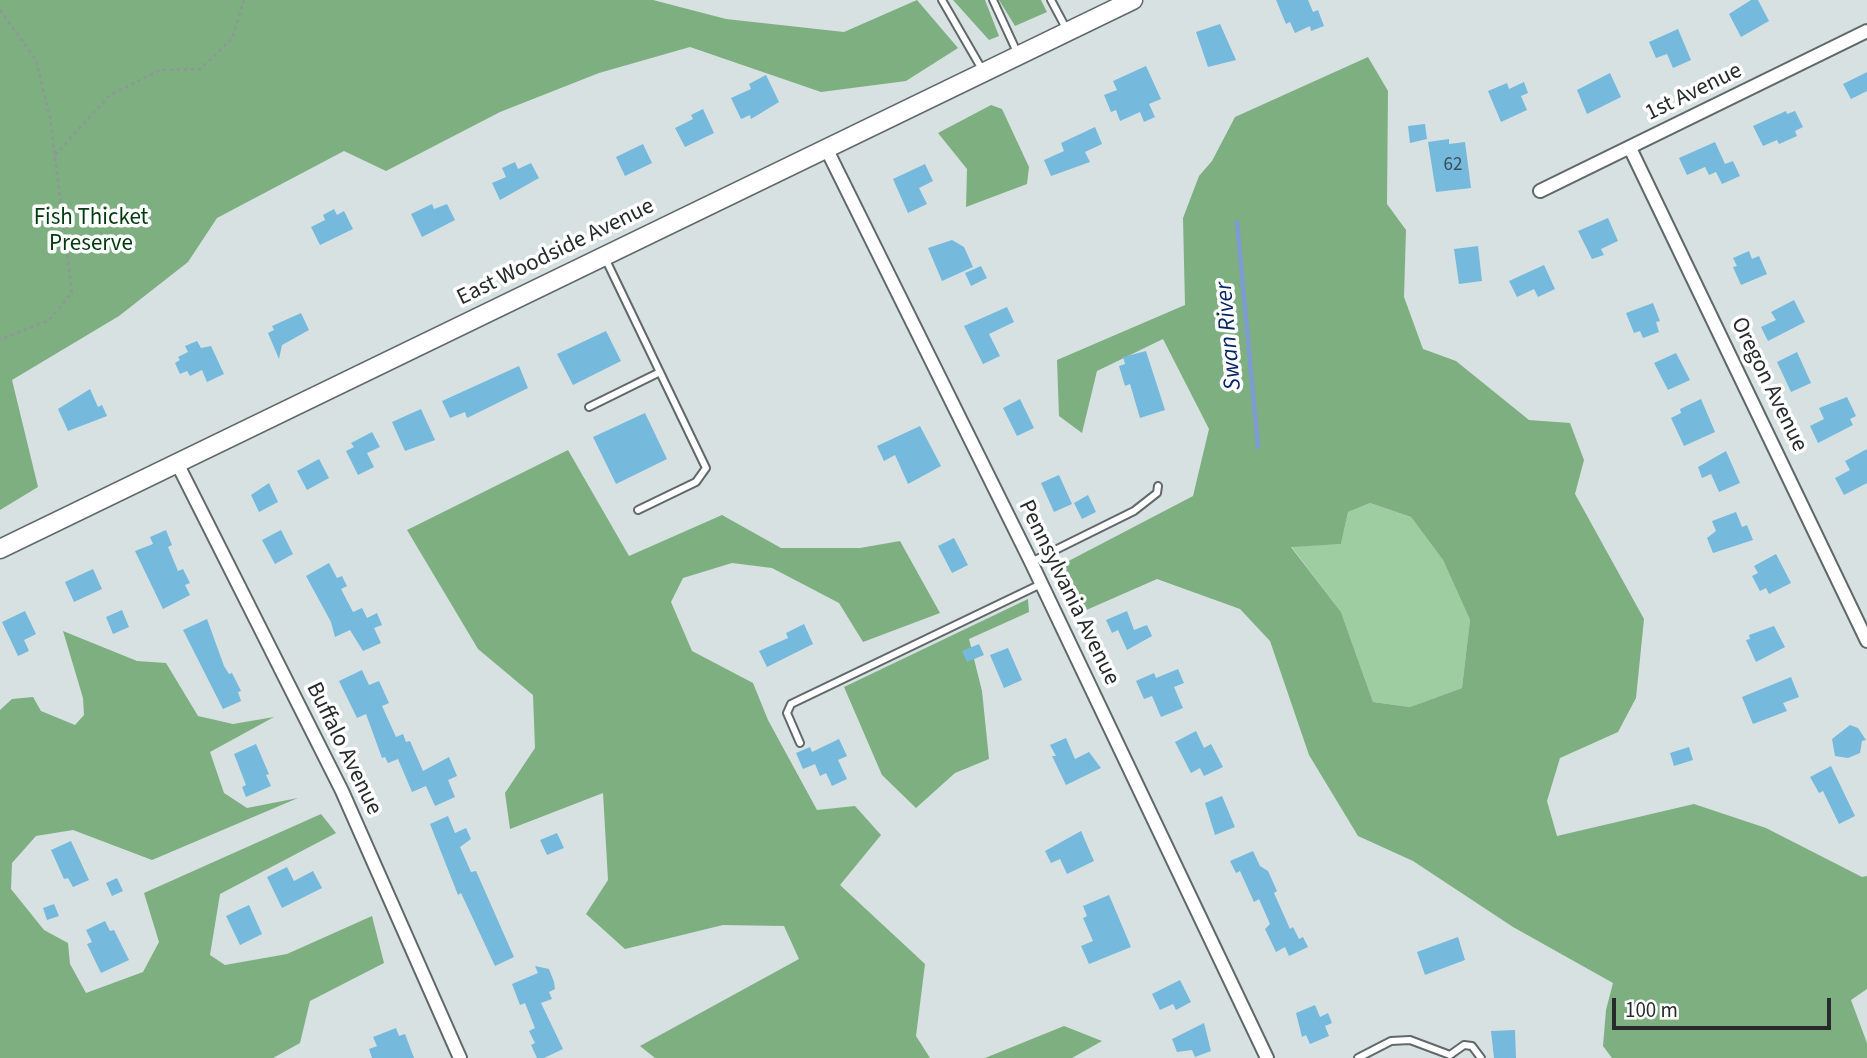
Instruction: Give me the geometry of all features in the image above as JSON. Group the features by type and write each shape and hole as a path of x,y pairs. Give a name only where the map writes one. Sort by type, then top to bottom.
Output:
{"main road":[{"name":"East Woodside Avenue","path":"0,549 1133,0"}],"street":[{"name":"1st Avenue","path":"1540,191 1867,31"},
{"name":"Pennsylvania Avenue","path":"827,148 1031,562 1267,1058"},
{"name":"Oregon Avenue","path":"1630,148 1867,641"},
{"name":"Buffalo Avenue","path":"177,463 342,791 460,1058"}],"lane":[{"path":"942,0 984,72"},
{"path":"993,0 1019,55"},
{"path":"1051,0 1068,32"},
{"path":"604,257 705,463 705,473 696,482 638,510"},
{"path":"589,407 660,372"},
{"path":"1031,562 1134,512 1157,493 1158,486"},
{"path":"800,743 787,713 791,704 1041,584"},
{"path":"1358,1058 1391,1041 1410,1040 1450,1057 1464,1045 1472,1046 1481,1058"}],"path":[{"path":"55,155 110,95 160,70 200,69 232,39 244,0"},
{"path":"0,10 36,60 50,118 72,293 49,320 0,340"}],"green space":[{"name":"Fish Thicket Preserve","path":"0,0 653,0 726,19 844,32 917,0 958,48 906,81 821,92 690,47 599,73 500,112 386,171 344,151 217,218 188,262 119,316 12,380 38,487 0,510"},
{"path":"953,0 985,0 999,36 989,40"},
{"path":"999,0 1041,0 1047,12 1015,26"},
{"path":"1368,57 1388,91 1387,204 1406,230 1404,297 1423,349 1456,361 1529,420 1570,423 1584,460 1575,494 1644,619 1636,698 1618,732 1560,758 1547,801 1557,836 1694,804 1766,828 1862,877 1867,876 1867,989 1851,1000 1867,1043 1867,1058 1612,1058 1603,1046 1606,1010 1613,983 1513,927 1413,861 1358,836 1309,755 1270,641 1240,609 1157,579 1075,615 1059,566 1193,496 1209,429 1163,339 1097,371 1082,433 1059,416 1057,360 1185,305 1183,218 1199,176 1212,161 1235,117","holes":["1370,503 1411,517 1443,560 1470,620 1462,688 1410,707 1373,702 1341,612 1291,547 1341,544 1348,512"]},
{"path":"991,105 1002,109 1029,167 1027,184 966,207 967,169 938,133"},
{"path":"568,450 629,556 722,515 781,548 860,548 900,541 940,613 863,642 839,603 772,568 732,563 683,578 671,602 692,651 753,683 768,720 817,810 855,806 881,835 840,885 925,964 916,1036 930,1058 655,1058 640,1046 799,959 784,926 723,925 625,949 586,914 608,880 603,793 510,829 505,793 535,748 533,695 478,649 407,530"},
{"path":"1370,503 1411,517 1443,560 1470,620 1462,688 1410,707 1373,702 1341,612 1291,546 1341,544 1348,512"},
{"path":"1028,599 1029,612 969,639 982,691 989,759 955,773 916,808 882,775 844,687"},
{"path":"63,631 137,661 166,663 198,716 233,724 274,717 210,752 224,793 247,808 298,798 152,860 73,830 36,836 12,863 11,889 44,930 68,943 70,964 86,993 143,972 159,942 144,893 321,814 336,833 220,894 210,955 225,965 287,954 372,916 384,963 310,1001 300,1043 273,1058 0,1058 0,710 12,699 33,697 41,711 75,725 84,715 83,698"},
{"path":"1064,1026 1102,1041 1072,1058 985,1058"}],"building":[{"path":"1276,0 1308,0 1313,12 1318,10 1324,26 1311,31 1310,26 1295,33 1290,22 1286,24"},
{"path":"1751,0 1758,0 1769,21 1741,37 1729,14"},
{"path":"1220,24 1236,60 1208,67 1196,32"},
{"path":"1678,29 1691,60 1673,68 1667,54 1656,58 1649,42"},
{"path":"1146,66 1161,99 1149,104 1155,117 1144,122 1140,112 1120,121 1116,110 1111,112 1104,95 1117,90 1113,81"},
{"path":"1867,72 1867,91 1851,99 1843,84"},
{"path":"1610,73 1621,97 1587,114 1577,90"},
{"path":"766,75 779,102 751,119 750,115 741,119 731,98 751,89 749,84"},
{"path":"1524,82 1528,93 1521,96 1527,110 1501,122 1488,91 1507,83 1509,89"},
{"path":"703,109 714,133 685,147 675,128 693,119 691,115"},
{"path":"1786,111 1787,114 1795,111 1803,127 1795,131 1797,136 1779,144 1777,140 1763,146 1753,126"},
{"path":"1425,124 1427,139 1410,143 1408,126"},
{"path":"1095,127 1102,144 1085,152 1090,162 1051,176 1044,160 1064,151 1061,143"},
{"path":"1449,139 1449,144 1465,142 1471,188 1436,192 1428,142"},
{"path":"1715,142 1725,164 1733,161 1740,176 1722,184 1716,172 1709,175 1705,167 1687,175 1679,158"},
{"path":"643,144 652,163 625,176 616,157"},
{"path":"515,162 518,169 531,163 539,178 500,200 492,183 506,177 502,168"},
{"path":"925,164 933,181 919,188 927,204 908,213 893,179"},
{"path":"432,204 434,209 447,204 455,220 422,237 411,214"},
{"path":"334,209 337,215 344,211 353,229 320,245 311,227 325,220 323,215"},
{"path":"1608,218 1618,241 1601,249 1604,255 1592,259 1578,231"},
{"path":"952,240 964,247 973,267 942,281 928,248"},
{"path":"1478,246 1482,281 1459,284 1454,249"},
{"path":"1749,251 1752,259 1759,256 1767,274 1741,285 1733,267 1737,266 1733,258"},
{"path":"1544,265 1555,289 1538,297 1534,289 1517,297 1509,281"},
{"path":"981,266 987,278 971,286 965,273"},
{"path":"1794,300 1805,322 1768,341 1761,327 1776,320 1771,312"},
{"path":"1653,303 1660,321 1656,322 1659,332 1643,338 1640,331 1634,333 1626,313"},
{"path":"1007,307 1014,322 989,334 1000,356 983,364 964,326"},
{"path":"301,313 309,330 282,345 279,359 268,333 274,330 272,326"},
{"path":"606,331 621,361 573,385 557,354"},
{"path":"197,341 201,348 211,346 224,374 207,382 202,370 190,376 187,371 180,374 175,363 180,360 178,357 188,352 185,346"},
{"path":"1146,351 1165,410 1140,418 1130,384 1125,386 1119,366 1125,364 1123,357"},
{"path":"1797,352 1811,383 1791,392 1777,362"},
{"path":"1676,353 1690,380 1668,390 1654,363"},
{"path":"519,366 528,388 467,418 465,412 450,418 442,401"},
{"path":"90,389 98,407 102,405 107,416 68,431 58,409"},
{"path":"1847,397 1856,416 1850,419 1853,425 1818,443 1810,426 1824,419 1819,408"},
{"path":"1020,399 1034,428 1017,436 1003,408"},
{"path":"1701,399 1715,432 1684,446 1671,418 1681,413 1680,409"},
{"path":"421,409 435,440 405,451 392,422"},
{"path":"645,413 667,459 616,484 593,437"},
{"path":"920,426 941,466 908,484 895,455 884,461 877,446"},
{"path":"372,432 380,447 367,453 374,467 358,475 346,451 354,447 351,443"},
{"path":"1867,449 1867,483 1844,495 1835,478 1850,470 1845,461"},
{"path":"1726,451 1740,483 1719,492 1711,474 1702,478 1698,467"},
{"path":"319,459 329,478 307,490 297,471"},
{"path":"1059,475 1072,504 1054,512 1041,483"},
{"path":"269,483 278,502 259,512 251,495"},
{"path":"1088,495 1096,512 1082,519 1074,503"},
{"path":"1736,512 1742,527 1747,525 1753,540 1713,553 1707,538 1716,531 1712,521"},
{"path":"166,530 172,545 168,547 178,571 183,569 190,583 185,585 190,595 163,609 135,551 153,544 150,537"},
{"path":"281,530 293,554 275,564 262,540"},
{"path":"954,538 968,565 952,573 938,546"},
{"path":"1776,554 1791,583 1769,594 1766,588 1760,591 1752,576 1758,573 1754,566"},
{"path":"329,563 337,578 342,576 347,586 341,589 353,612 362,608 367,618 377,613 382,625 374,628 381,643 363,651 350,630 335,637 331,622 306,576"},
{"path":"93,569 102,589 74,602 65,582"},
{"path":"122,610 129,627 113,634 106,617"},
{"path":"25,611 36,634 24,640 29,651 18,656 2,622"},
{"path":"1127,611 1134,630 1147,625 1152,636 1127,650 1118,630 1112,633 1106,620"},
{"path":"207,619 224,666 229,674 232,673 241,691 238,692 241,701 223,709 183,630"},
{"path":"804,624 813,644 767,667 759,651 788,638 786,633"},
{"path":"1774,626 1785,647 1756,662 1746,640 1750,639 1749,635"},
{"path":"979,644 984,655 967,662 962,651"},
{"path":"1008,648 1022,680 1004,688 990,655"},
{"path":"1178,669 1184,683 1174,687 1183,708 1161,717 1152,696 1144,699 1136,681 1154,673 1156,678"},
{"path":"362,670 369,685 379,681 389,703 382,706 396,737 403,734 406,742 410,741 423,771 449,757 457,776 448,780 455,797 435,806 426,786 412,792 398,759 388,763 385,757 382,758 366,714 357,718 339,681"},
{"path":"1791,677 1799,697 1783,703 1787,711 1753,724 1742,697"},
{"path":"1850,725 1858,728 1866,740 1862,741 1860,753 1848,758 1835,756 1832,739"},
{"path":"1196,731 1204,748 1211,744 1223,767 1204,776 1200,768 1191,773 1175,742"},
{"path":"1066,738 1075,759 1089,752 1101,768 1066,785 1052,756 1056,756 1050,745"},
{"path":"839,739 847,756 838,760 847,779 832,786 826,773 820,776 815,764 803,769 796,753 810,747 812,752"},
{"path":"256,744 269,774 266,775 271,786 246,797 242,787 246,785 234,754"},
{"path":"1689,747 1693,760 1674,766 1670,753"},
{"path":"1831,766 1855,816 1839,824 1823,791 1819,793 1810,777"},
{"path":"1222,796 1235,827 1215,835 1205,803"},
{"path":"448,816 455,833 466,828 471,839 460,847 471,872 476,871 514,957 495,966 461,893 458,895 430,824"},
{"path":"1081,831 1094,861 1067,874 1060,859 1051,863 1045,851"},
{"path":"557,833 564,848 547,855 540,840"},
{"path":"71,841 89,880 73,887 68,878 64,879 51,850"},
{"path":"1253,851 1260,866 1268,871 1277,891 1274,893 1290,929 1293,927 1299,939 1303,937 1308,947 1289,956 1285,947 1276,952 1265,929 1270,924 1259,899 1254,902 1240,871 1236,873 1230,861"},
{"path":"287,867 294,881 313,871 322,888 282,908 267,877"},
{"path":"117,878 123,891 112,896 106,883"},
{"path":"1109,895 1131,947 1089,964 1081,946 1093,941 1083,918 1087,916 1083,906"},
{"path":"54,904 59,916 47,920 43,908"},
{"path":"249,905 262,934 240,945 226,916"},
{"path":"105,921 110,931 114,930 129,960 101,973 87,944 92,942 86,930"},
{"path":"1458,937 1465,960 1425,975 1417,952"},
{"path":"535,966 549,969 554,982 555,989 549,992 552,999 541,1003 563,1049 544,1058 537,1058 531,1045 535,1043 529,1031 535,1028 525,1003 520,1005 512,984 538,973"},
{"path":"1180,980 1191,1002 1176,1010 1173,1004 1160,1010 1152,994"},
{"path":"1315,1005 1320,1017 1328,1013 1332,1023 1325,1026 1329,1036 1310,1044 1306,1035 1302,1037 1296,1013"},
{"path":"1204,1023 1211,1051 1195,1057 1192,1050 1177,1052 1172,1039"},
{"path":"396,1028 399,1036 405,1034 414,1058 372,1058 369,1049 377,1046 373,1037"},
{"path":"1515,1030 1516,1058 1494,1058 1491,1031"}],"waterway":[{"name":"Swan River","path":"1237,222 1258,447"}]}
